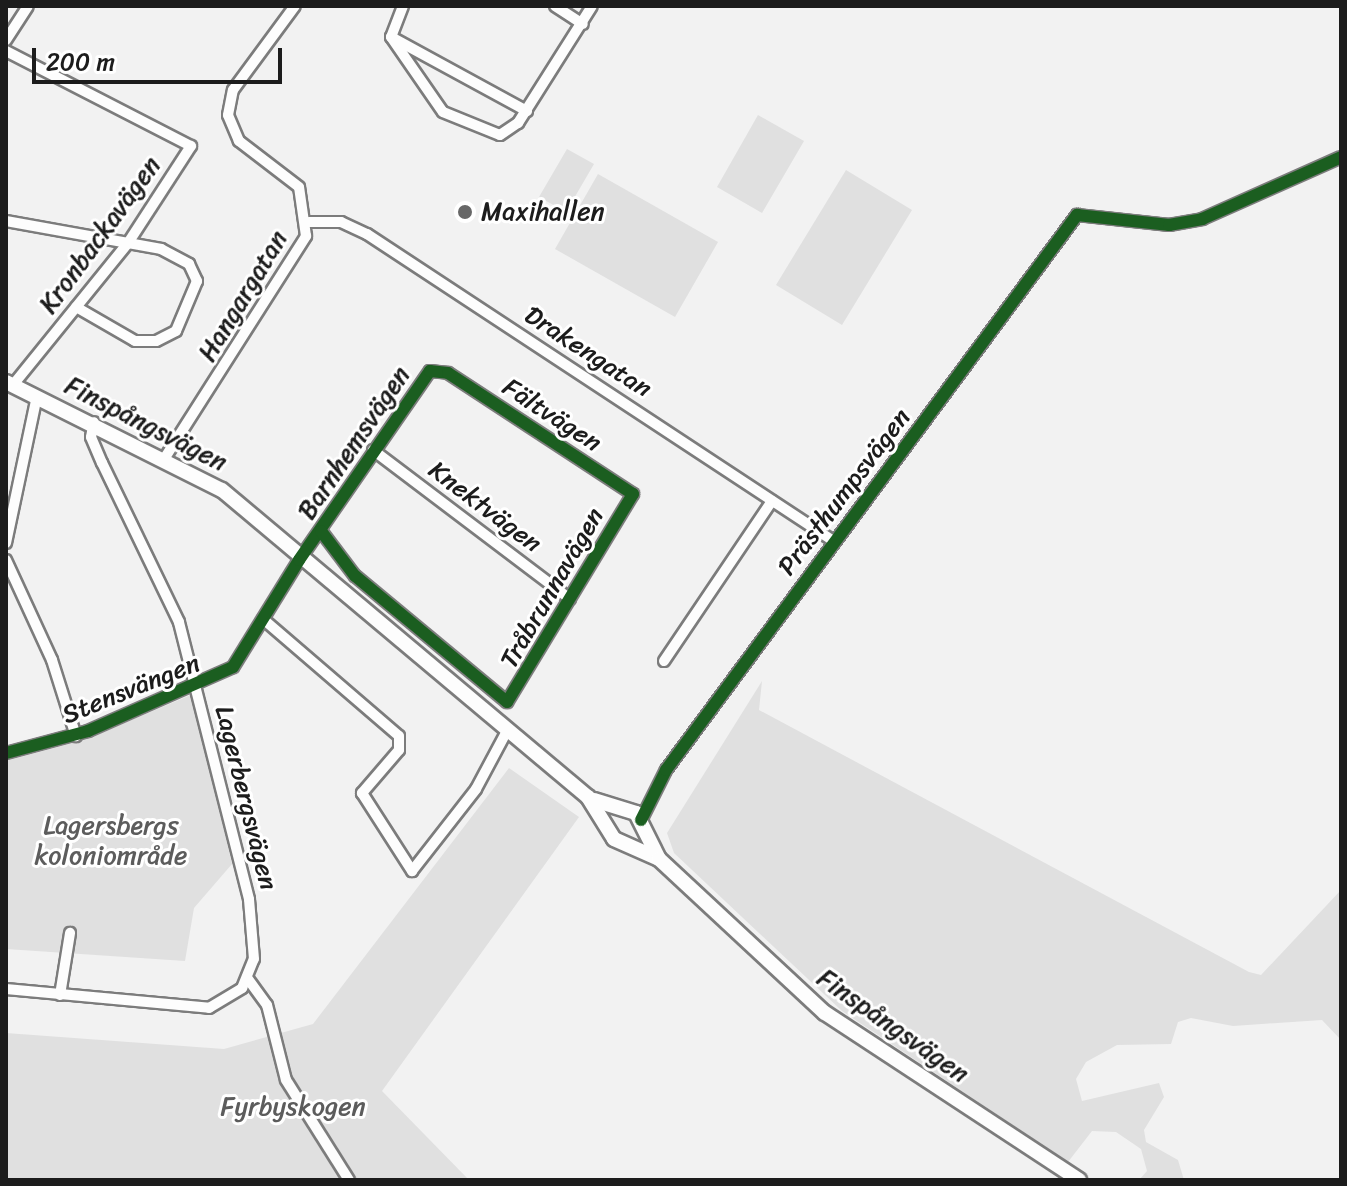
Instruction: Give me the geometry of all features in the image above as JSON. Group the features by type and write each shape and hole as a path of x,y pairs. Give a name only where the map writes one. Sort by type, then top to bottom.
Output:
{"main road":[{"name":"Finspångsvägen","path":"10,384 166,456 303,554 588,797 609,827 627,843 659,859 825,1013 1079,1180"},
{"name":"Finspångsvägen","path":"588,797 624,810 641,825 659,859"},
{"path":"609,827 624,810"},
{"path":"627,843 641,825"}],"street":[{"path":"6,40 28,6"},
{"name":"Hangargatan","path":"166,456 293,266 309,222 293,179 239,141 228,115 233,90 295,6"},
{"path":"391,37 403,6"},
{"path":"555,6 583,24"},
{"path":"391,37 434,102 457,122 500,135 527,111 592,6"},
{"path":"391,37 527,111"},
{"name":"Kronbackavägen","path":"6,51 191,146 128,243 10,384"},
{"name":"Prästhumpsvägen","path":"624,810 648,795 1077,215 1169,225 1202,219 1341,157"},
{"path":"6,221 173,253 194,272 195,298 176,331 156,341 135,341 76,307"},
{"name":"Drakengatan","path":"309,222 341,222 367,234 835,542"},
{"name":"Barnhemsvägen","path":"303,554 430,371 448,373"},
{"name":"Fältvägen","path":"448,373 633,494"},
{"path":"6,543 9,511 37,396"},
{"name":"Lagerbergsvägen","path":"94,422 93,444 168,591 196,686 249,899 254,950 248,979"},
{"name":"Knektvägen","path":"373,450 570,599"},
{"name":"Tråbrunnavägen","path":"321,531 355,576 507,702 633,494"},
{"path":"664,661 772,501"},
{"name":"Stensvängen","path":"6,753 76,736 196,686 233,667 303,554"},
{"path":"6,560 52,660 76,736"},
{"path":"263,619 399,736 399,750 362,793 412,871 476,789 508,729"},
{"name":"Prästhumpsvägen","path":"641,825 648,795"},
{"path":"60,995 70,933"},
{"path":"6,989 209,1008 248,979 267,1005 286,1080 349,1180"}],"green space":[{"path":"758,115 804,141 762,213 717,187"},
{"path":"567,149 594,164 566,212 539,197"},
{"path":"846,170 912,210 842,325 776,285"},
{"path":"598,174 718,242 675,317 555,249"},
{"path":"762,681 759,710 1249,972 1261,975 1341,890 1341,1040 1322,1020 1233,1026 1191,1018 1178,1022 1171,1044 1117,1045 1086,1062 1076,1079 1082,1101 1159,1083 1164,1097 1144,1130 1146,1142 1178,1160 1184,1180 1139,1180 1147,1171 1141,1149 1116,1132 1092,1131 1068,1162 842,1011 674,853 667,833"},
{"name":"Lagersbergs koloniområde","path":"193,694 232,864 194,908 185,961 6,949 6,759 91,737"},
{"name":"Fyrbyskogen","path":"509,768 579,817 382,1091 469,1180 6,1180 6,1033 224,1049 313,1024"}],"cycle path":[{"path":"641,820 666,770 1077,215 1169,225 1202,219 1341,157"},
{"path":"6,753 88,731 233,667 299,560 430,371 448,373 633,494 507,702 355,576 321,531"}],"place":[{"name":"Maxihallen","path":"465,212"}]}
